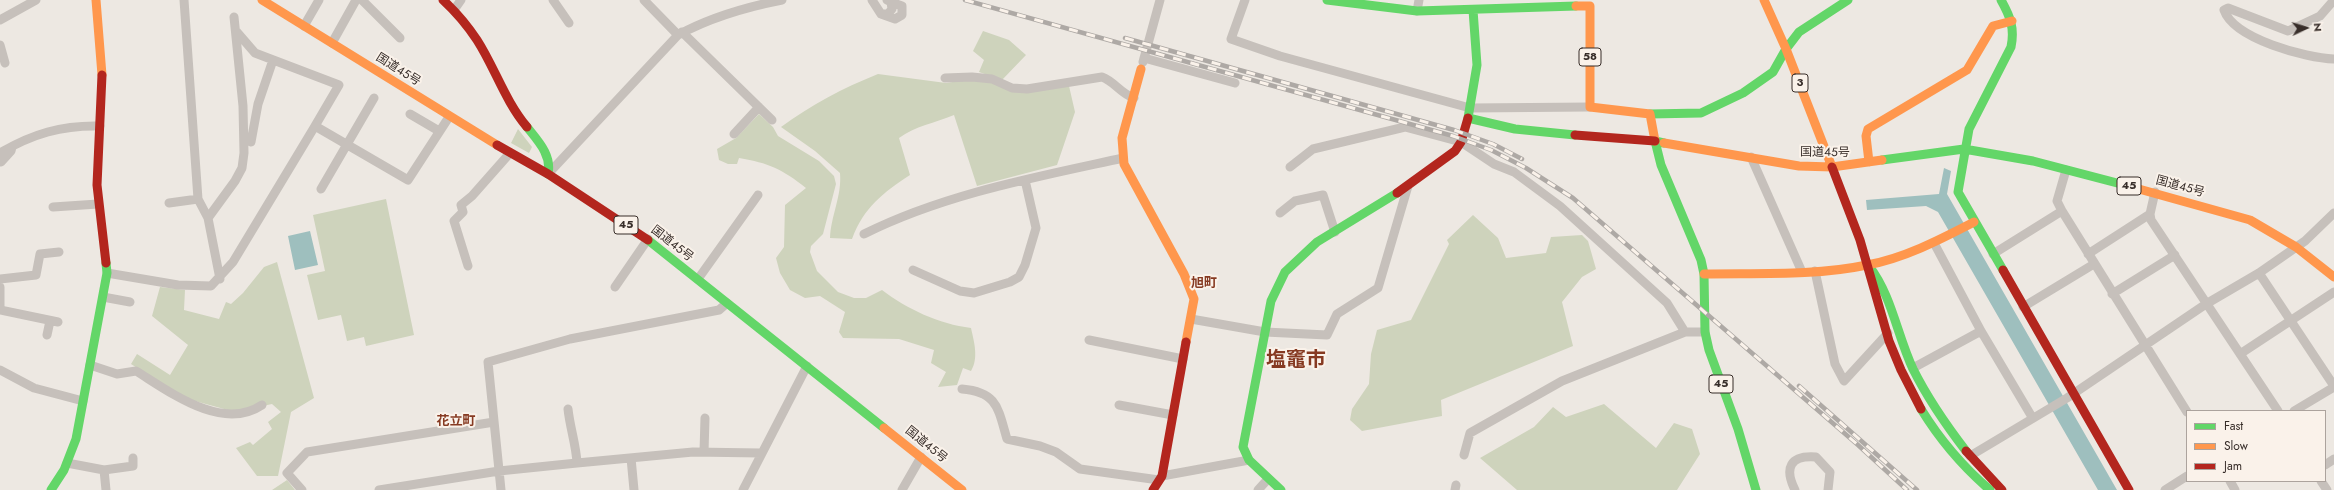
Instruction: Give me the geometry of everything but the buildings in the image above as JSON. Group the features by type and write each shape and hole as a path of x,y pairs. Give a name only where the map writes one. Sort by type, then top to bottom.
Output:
{"main road":[{"path":"51,490 67,463 76,439 103,297 106,273 98,204 102,64 96,0"},
{"name":"国道45号","path":"262,0 449,117 548,174 648,239 962,490"},
{"path":"443,0 454,10 479,42 516,114 549,160 548,174"},
{"name":"58","path":"1328,0 1417,10 1473,10 1590,3 1590,107"},
{"name":"3","path":"1764,0 1786,49 1832,167"},
{"path":"1590,107 1650,114 1694,114 1719,106 1773,72 1786,49 1799,32 1848,0"},
{"path":"2002,0 2012,20 2014,34 2011,47 1969,130 1964,149 1958,192 1971,224 1994,254 2070,395 2129,490"},
{"path":"1281,490 1249,460 1244,452 1244,441 1271,301 1285,272 1317,242 1408,186 1441,163 1461,142 1468,118 1477,65 1473,10"},
{"path":"1869,162 1866,136 1868,129 1967,70 1993,26 2012,20"},
{"path":"1141,69 1122,138 1122,158 1125,169 1193,292 1194,299 1160,478 1152,490"},
{"path":"1650,114 1655,141"},
{"name":"国道45号","path":"1468,118 1510,130 1548,135 1655,141 1799,166 1832,167 1964,149 2033,161 2155,192 2250,220 2296,247 2334,277"},
{"name":"45","path":"1655,141 1661,165 1701,260 1704,274 1705,332 1715,369 1738,429 1756,490"},
{"path":"1832,167 1868,265 1872,286 1888,333 1915,399 1929,422 1954,455 1990,490"},
{"path":"1704,274 1802,272 1868,265 1934,244 1971,224"},
{"path":"1868,265 1881,282 1913,368 1939,416 1970,456 2002,490"}],"street":[{"path":"0,20 36,0"},
{"path":"184,0 198,199 208,218 220,279"},
{"path":"278,10 282,0"},
{"path":"304,26 319,0"},
{"path":"332,43 356,0"},
{"path":"362,0 400,38"},
{"path":"454,10 462,0"},
{"path":"553,0 569,23"},
{"path":"644,0 772,120"},
{"path":"548,174 680,33 705,21 731,12 782,0"},
{"path":"872,0 875,8 881,14 890,12 888,1"},
{"path":"1141,69 1160,0"},
{"path":"1245,0 1232,36 1233,41 1470,108 1590,107"},
{"path":"1417,10 1419,0"},
{"path":"2334,0 2320,16 2288,31 2228,8 2224,10 2226,16 2248,34 2277,47 2334,59"},
{"path":"208,218 235,181 242,168 244,159 243,106 234,17"},
{"path":"106,273 203,287 211,286 220,279 233,262 339,85 255,53 236,31"},
{"path":"0,45 5,63"},
{"path":"1144,58 1235,83"},
{"path":"244,159 249,159 258,104 273,60"},
{"path":"945,78 972,77 992,79 1012,88 1027,89 1102,77 1111,80 1127,96 1134,98"},
{"path":"321,189 374,98"},
{"path":"734,134 758,107"},
{"path":"410,114 439,131"},
{"path":"315,126 408,180 449,117"},
{"path":"0,157 12,146 48,132 74,125 100,126"},
{"path":"1290,167 1313,148 1405,127 1461,142 1494,164 1514,172 1560,206 1667,303 1685,332"},
{"path":"468,266 454,221 463,212 461,204 472,196 510,153"},
{"path":"1751,157 1802,272"},
{"path":"864,234 897,218 1026,180 1122,158"},
{"path":"2066,170 2057,201 2112,294 2186,410"},
{"path":"913,270 960,291 974,293 1010,282 1018,277 1025,265 1036,228 1026,180"},
{"path":"1191,319 1265,332 1327,335 1337,314 1378,288 1408,186"},
{"path":"2155,192 2150,214 2206,304 2277,410"},
{"path":"698,280 758,195"},
{"path":"1280,213 1295,201 1323,195 1335,232"},
{"path":"169,204 198,199"},
{"path":"53,207 98,204"},
{"path":"1994,254 2062,211"},
{"path":"1970,456 2145,347 2206,304 2259,273 2296,247 2334,212"},
{"path":"2088,254 2150,214"},
{"path":"615,287 648,239"},
{"path":"1934,244 1981,331 2032,417"},
{"path":"0,279 36,274 40,254 59,252"},
{"path":"2112,294 2175,255"},
{"path":"2023,307 2094,264"},
{"path":"1816,271 1834,364 1844,381 1888,333"},
{"path":"2259,273 2289,321 2334,386 2296,410"},
{"path":"0,287 0,309 54,321 48,334"},
{"path":"2240,354 2334,292"},
{"path":"103,297 130,302"},
{"path":"501,490 488,362 570,339 719,310 727,303"},
{"path":"1913,368 1981,331"},
{"path":"1464,455 1470,433 1562,381 1685,332 1705,332"},
{"path":"1089,340 1183,359"},
{"path":"90,365 117,374 136,371 183,401 225,415 244,413 262,406"},
{"path":"743,490 760,453 807,366"},
{"path":"0,370 34,388 83,401"},
{"path":"962,389 978,390 994,401 1007,440 1040,446 1056,452 1080,469 1160,478 1249,460"},
{"path":"1119,406 1173,414"},
{"path":"568,409 572,436 576,443 577,463"},
{"path":"704,418 704,452"},
{"path":"302,490 287,473 307,452 494,422"},
{"path":"379,490 499,471 577,463 704,452 760,453"},
{"path":"1795,490 1789,477 1790,467 1796,459 1806,456 1816,457 1830,472 1828,490"},
{"path":"902,490 921,457"},
{"path":"67,463 104,470 133,466 132,458"},
{"path":"631,458 634,490"},
{"path":"104,470 106,490"},
{"path":"2164,490 2186,477"},
{"path":"1258,490 1268,479"}],"green space":[{"path":"983,31 1009,40 1026,55 1002,80 979,72 984,60 973,51"},
{"path":"878,74 946,83 972,79 991,81 1014,91 1069,86 1075,112 1057,165 977,186 954,115 918,128 899,138 910,175 891,188 875,202 862,218 852,239 830,238 832,221 838,198 840,173 815,151 781,127 804,111 852,85"},
{"path":"759,114 773,127 778,136 819,161 834,176 836,184 823,234 811,246 810,252 817,271 838,292 854,298 866,298 882,290 924,315 947,323 971,328 975,350 975,361 971,371 963,368 957,385 938,387 946,372 931,363 934,350 899,339 843,338 839,332 845,312 820,296 805,298 790,290 780,273 776,258 784,247 785,205 806,188 782,171 759,162 739,158 737,164 728,164 719,160 717,149 736,138"},
{"path":"518,129 532,147 529,153 511,143"},
{"path":"386,199 414,335 366,346 364,337 347,341 341,315 318,320 307,275 325,271 313,215"},
{"path":"1473,215 1498,238 1506,258 1546,253 1551,237 1582,235 1588,241 1596,269 1582,277 1562,302 1573,346 1441,400 1442,416 1362,431 1350,420 1352,409 1369,384 1371,354 1377,330 1411,320 1449,244 1447,240"},
{"path":"277,262 314,398 291,412 278,476 257,476 236,448 250,442 253,445 272,429 268,422 281,412 272,404 235,412 184,398 131,364 137,354 170,375 188,345 152,316 160,287 185,290 184,310 219,319 226,302 231,304 243,293 264,267"},
{"path":"1604,404 1656,448 1674,423 1692,429 1700,454 1677,490 1517,490 1480,458 1534,427 1553,407 1566,417"},
{"path":"287,480 295,490 272,490"}],"water":[{"path":"1944,168 1951,171 1947,194 2117,490 2098,490 1938,212 1926,206 1867,210 1866,200 1939,194"},
{"path":"310,231 318,265 295,270 288,236"}],"railway":[{"path":"965,0 1453,136 1491,150 1526,168 1573,198 1858,445 1907,490"},
{"path":"1125,38 1454,130 1493,144 1522,159"},
{"path":"1799,386 1917,490"}],"traffic: fast":[{"path":"1327,0 1417,11 1576,6"},
{"path":"1650,114 1701,113 1743,93 1773,72 1786,49 1799,32 1848,0"},
{"path":"2001,0 2011,22 2011,47 1969,129 1958,192 2003,270"},
{"path":"1473,10 1477,65 1468,118 1515,129 1575,135"},
{"path":"527,127 540,143 546,154 549,167 548,174"},
{"path":"1664,143 1655,141 1661,165 1701,260 1704,274 1705,332 1709,350 1738,429 1756,490"},
{"path":"1882,160 1964,149 2033,161 2121,184"},
{"path":"1281,490 1249,460 1243,447 1271,301 1285,272 1317,242 1397,193"},
{"path":"648,240 884,428"},
{"path":"51,490 64,470 76,439 107,273 106,263"},
{"path":"1869,266 1877,278 1889,303 1913,369 1938,412 1966,451"},
{"path":"1921,409 1952,452 1970,472 1990,490"}],"traffic: slow":[{"path":"96,0 102,75"},
{"path":"262,0 497,145"},
{"path":"1764,0 1786,49 1832,167"},
{"path":"1576,6 1590,6 1590,107 1650,114 1655,141"},
{"path":"1869,162 1866,136 1868,129 1967,70 1993,26 2012,21"},
{"path":"1141,69 1122,138 1124,164 1184,274 1194,299 1186,342"},
{"path":"1664,143 1799,166 1832,167 1882,160"},
{"path":"2121,184 2250,220 2296,247 2334,277"},
{"path":"1704,274 1766,274 1847,269 1881,262 1909,253 1974,222"},
{"path":"884,428 962,490"}],"traffic: jam":[{"path":"443,0 461,19 477,40 512,106 527,127"},
{"path":"102,75 97,185 106,263"},
{"path":"1397,193 1455,151 1461,142 1468,118"},
{"path":"1575,135 1655,141"},
{"path":"497,145 548,174 648,240"},
{"path":"1832,167 1860,240 1889,341 1901,370 1921,409"},
{"path":"2003,270 2129,490"},
{"path":"1153,490 1162,476 1186,342"},
{"path":"1966,451 2002,490"}],"district":[{"name":"旭町","path":"1204,284"},
{"name":"塩竈市","path":"1296,361"},
{"name":"花立町","path":"456,422"}]}
